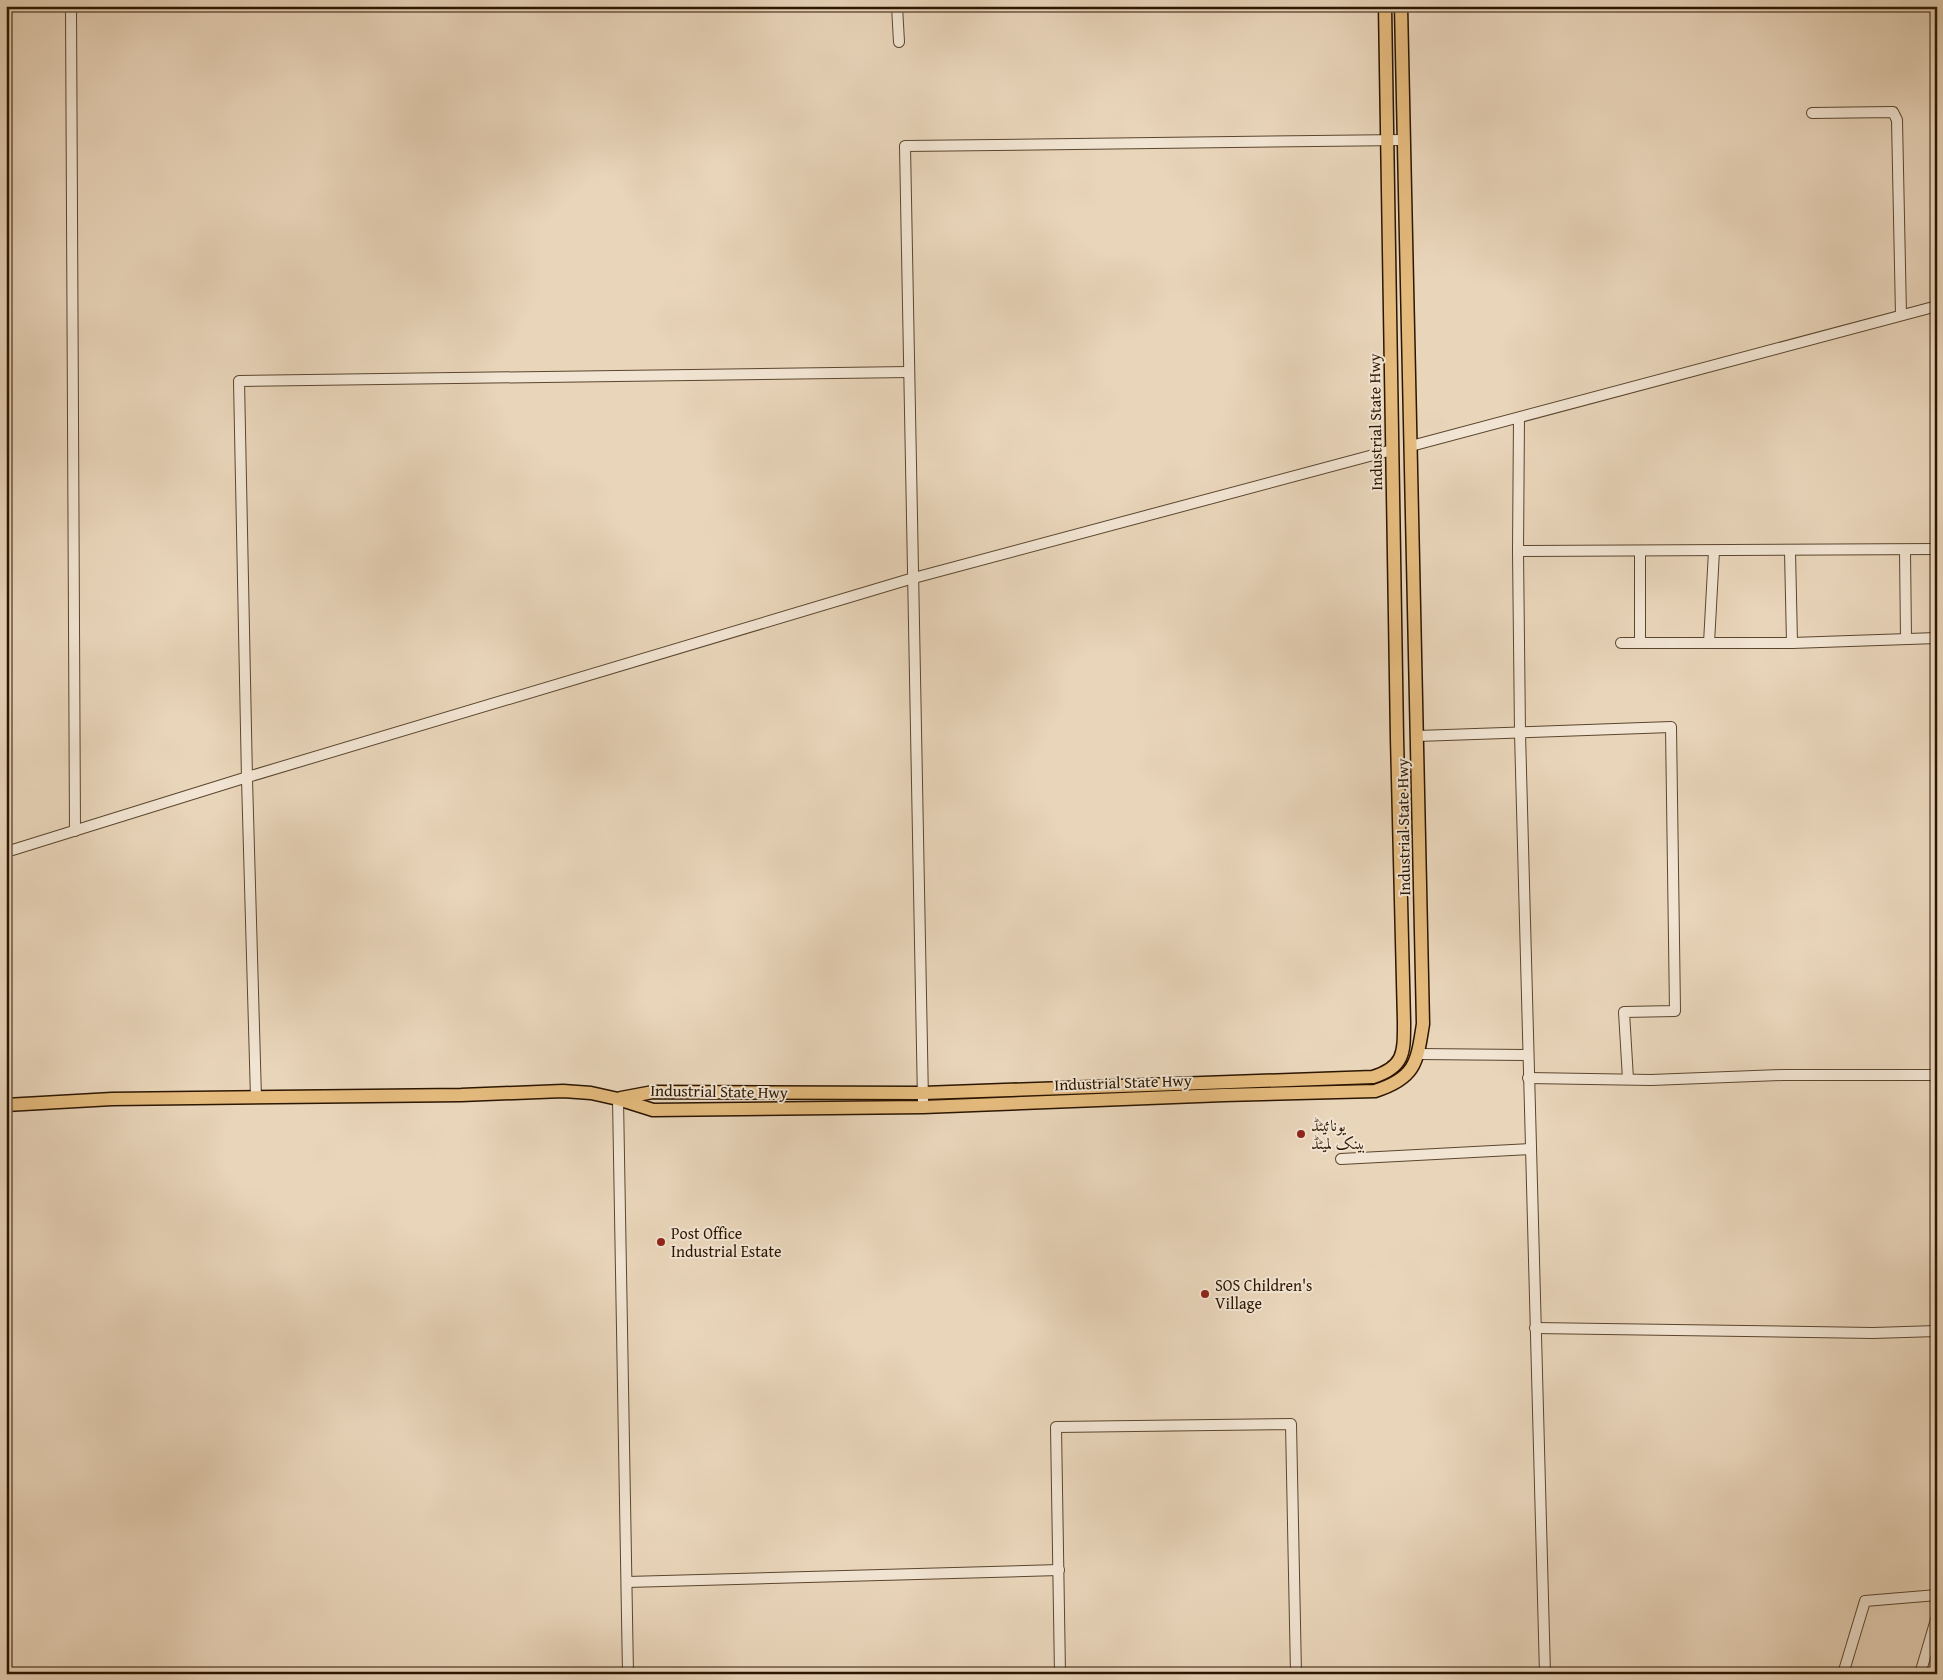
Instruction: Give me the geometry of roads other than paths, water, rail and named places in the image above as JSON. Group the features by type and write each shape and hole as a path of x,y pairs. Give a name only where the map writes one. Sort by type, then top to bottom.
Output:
{"main road":[{"name":"Industrial State Hwy","path":"618,1098 653,1092 923,1093 1373,1077 1395,1068 1404,1050 1385,6"},
{"name":"Industrial State Hwy","path":"618,1098 653,1110 923,1107 1224,1094 1375,1091 1391,1086 1405,1078 1418,1054 1423,1024 1401,6"},
{"path":"1390,359 1409,358"},
{"path":"1394,534 1413,534"},
{"path":"6,1105 112,1099 451,1095 563,1091 591,1093 618,1098"}],"street":[{"path":"71,6 75,831"},
{"path":"898,6 899,42"},
{"path":"1812,113 1893,112 1897,120 1901,315"},
{"path":"923,1107 905,146 1403,140"},
{"path":"1411,446 1937,306"},
{"path":"256,1098 238,381 909,372"},
{"path":"1519,418 1520,733 1545,1674"},
{"path":"6,852 914,578 1392,450"},
{"path":"1518,551 1937,549"},
{"path":"1905,550 1906,639"},
{"path":"1640,551 1640,643"},
{"path":"1709,643 1714,551"},
{"path":"1790,551 1792,643"},
{"path":"1621,643 1792,643 1937,638"},
{"path":"1417,736 1670,727 1676,1011 1624,1012 1628,1080"},
{"path":"1418,1054 1528,1055"},
{"path":"1528,1078 1628,1080 1783,1075 1937,1075"},
{"path":"618,1098 628,1674"},
{"path":"1341,1159 1530,1149"},
{"path":"1535,1328 1873,1333 1937,1331"},
{"path":"1060,1674 1056,1427 1291,1424 1296,1674"},
{"path":"627,1582 1059,1570"},
{"path":"1843,1674 1865,1601 1937,1595"},
{"path":"1920,1674 1937,1616"}],"place":[{"name":"یونائیٹڈ بینک لمیٹڈ","path":"1301,1134"},
{"name":"Post Office Industrial Estate","path":"661,1242"},
{"name":"SOS Children's Village","path":"1205,1294"}]}
